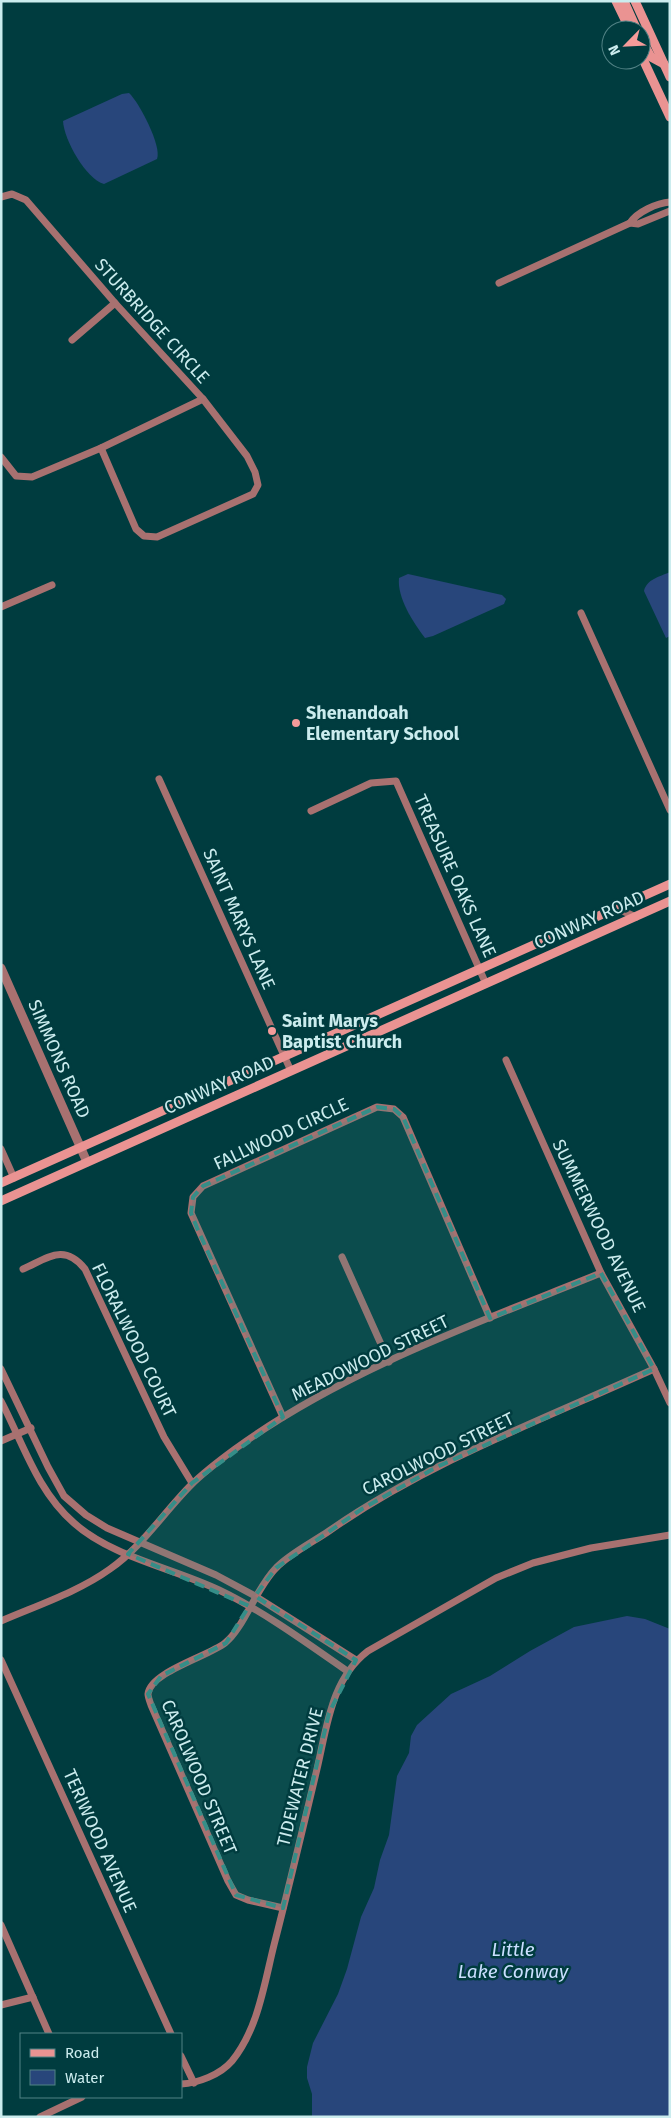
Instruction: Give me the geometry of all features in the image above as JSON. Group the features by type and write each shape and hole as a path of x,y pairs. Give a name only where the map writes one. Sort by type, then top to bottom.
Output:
{"main road":[{"path":"616,1 625,20"},
{"path":"624,1 633,20"},
{"path":"635,1 670,77"},
{"path":"651,57 664,64"},
{"path":"648,70 670,118"},
{"path":"650,70 661,84 670,104"},
{"name":"CONWAY ROAD","path":"1,1183 670,884"},
{"name":"CONWAY ROAD","path":"1,1201 670,902"}],"street":[{"name":"STURBRIDGE CIRCLE","path":"1,197 12,194 26,200 115,303 203,399 101,448 32,477 16,476 1,457"},
{"path":"630,223 634,216 664,202 670,202"},
{"path":"499,283 630,223 638,224 670,211"},
{"path":"72,340 115,303"},
{"path":"101,448 136,528 144,536 158,537 253,494 258,485 255,472 247,456 203,399"},
{"path":"1,607 52,585"},
{"path":"581,614 670,810"},
{"name":"SAINT MARYS LANE","path":"158,779 291,1071"},
{"name":"TREASURE OAKS LANE","path":"311,811 371,783 396,781 486,984"},
{"path":"616,908 636,917"},
{"path":"616,908 619,924"},
{"name":"SIMMONS ROAD","path":"1,968 87,1162"},
{"name":"SUMMERWOOD AVENUE","path":"506,1060 601,1273 654,1368 670,1403"},
{"name":"FALLWOOD CIRCLE","path":"283,1416 191,1212 193,1197 203,1186 377,1107 394,1109 403,1117 490,1318"},
{"path":"1,1149 14,1178"},
{"name":"FLORALWOOD COURT","path":"23,1269 56,1254 66,1254 78,1260 85,1269 164,1438 192,1484"},
{"path":"342,1257 390,1362"},
{"name":"MEADOWOOD STREET","path":"1,1620 87,1584 111,1568 128,1554 192,1484 234,1449 283,1416 337,1386 390,1362 490,1318 601,1273"},
{"name":"CAROLWOOD STREET","path":"283,1908 248,1900 236,1895 228,1881 151,1705 148,1694 151,1686 161,1676 226,1643 254,1596 276,1568 362,1508 437,1467 654,1368"},
{"path":"1,1369 64,1496 86,1515 107,1528 216,1575 254,1596 356,1660"},
{"path":"1,1400 18,1433 36,1476 54,1503 75,1524 103,1543 218,1590 249,1606 347,1671"},
{"path":"1,1441 31,1428"},
{"name":"TIDEWATER DRIVE","path":"182,2084 194,2083 208,2078 230,2064 244,2044 254,2022 329,1713 347,1671 356,1660 368,1651 496,1578 533,1563 591,1548 670,1535"},
{"name":"TERIWOOD AVENUE","path":"1,1660 171,2033"},
{"path":"1,1924 49,2033"},
{"path":"1,2005 33,1997"},
{"path":"182,2058 194,2083"},
{"path":"40,2117 76,2098"}],"highlighted area":[{"path":"377,1107 394,1109 403,1117 490,1318 601,1273 654,1369 437,1467 362,1509 276,1568 255,1596 356,1660 329,1713 283,1908 236,1895 148,1694 161,1676 226,1643 249,1606 128,1554 192,1483 283,1417 197,1228 191,1213 193,1197 203,1186"}],"water":[{"path":"129,93 149,124 156,144 157,159 104,184 90,175 77,158 67,138 63,121 122,94"},
{"path":"670,572 670,636 666,638 644,591 651,581"},
{"path":"408,574 502,595 506,599 504,604 425,638 403,602 399,578"},
{"name":"Little Lake Conway","path":"627,1616 645,1619 670,1629 670,2117 312,2117 312,2094 307,2078 307,2067 313,2043 338,1994 361,1917 374,1888 380,1860 389,1835 397,1776 409,1753 411,1736 417,1725 451,1694 490,1676 574,1627"}],"place":[{"name":"Shenandoah Elementary School","path":"296,723"},
{"name":"Saint Marys Baptist Church","path":"272,1031"}]}
